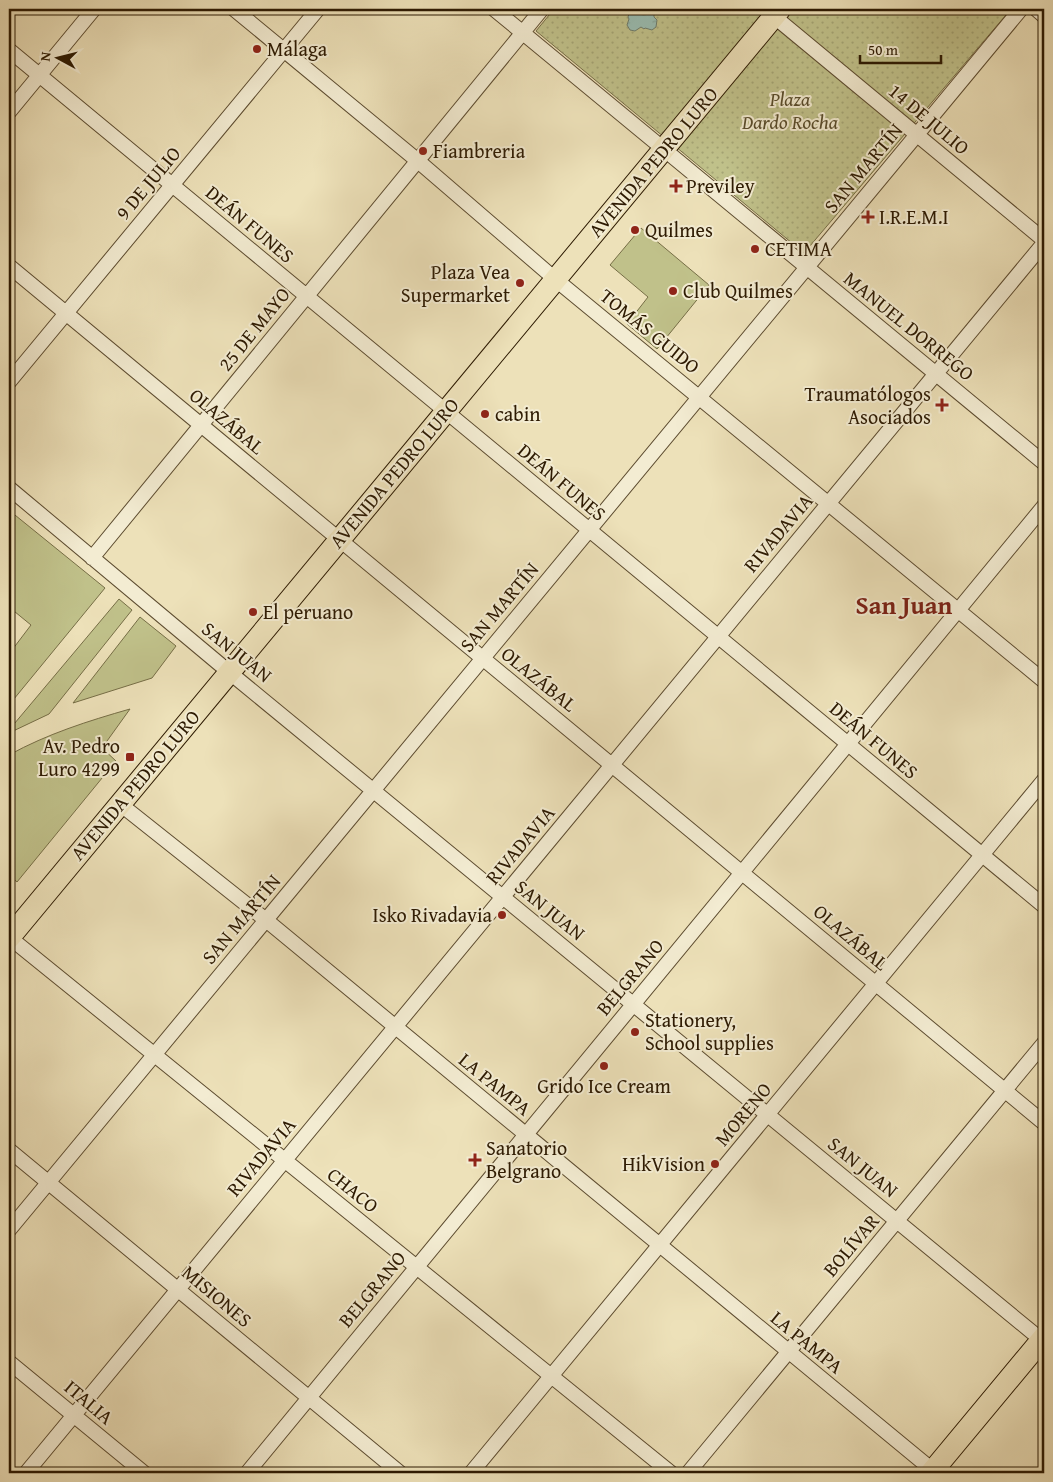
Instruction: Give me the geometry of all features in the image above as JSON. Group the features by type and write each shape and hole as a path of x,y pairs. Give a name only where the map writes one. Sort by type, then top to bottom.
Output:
{"main road":[{"name":"AVENIDA PEDRO LURO","path":"9,938 664,149 773,11"},
{"path":"933,1472 1043,1340"}],"street":[{"path":"9,112 94,9"},
{"name":"TOMÁS GUIDO","path":"234,9 418,161 555,279 1044,681"},
{"name":"9 DE JULIO","path":"9,382 318,9"},
{"name":"MANUEL DORREGO","path":"494,9 1044,463"},
{"name":"25 DE MAYO","path":"92,558 542,9"},
{"name":"SAN MARTÍN","path":"9,1230 1021,9"},
{"path":"1036,9 1044,16"},
{"name":"14 DE JULIO","path":"773,11 1044,242"},
{"name":"DEÁN FUNES","path":"9,50 1044,906"},
{"name":"RIVADAVIA","path":"26,1473 1044,242"},
{"name":"OLAZÁBAL","path":"9,266 1044,1123"},
{"name":"SAN JUAN","path":"9,488 229,672 1043,1340"},
{"name":"BELGRANO","path":"247,1473 1044,506"},
{"name":"MORENO","path":"471,1473 1044,780"},
{"name":"LA PAMPA","path":"120,804 266,920 933,1472"},
{"name":"CHACO","path":"9,938 671,1473"},
{"name":"BOLÍVAR","path":"688,1473 1044,1043"},
{"name":"MISIONES","path":"9,1150 400,1473"},
{"name":"ITALIA","path":"9,1362 144,1473"}],"green space":[{"name":"Plaza Dardo Rocha","path":"554,9 1011,9 804,253 536,31"},
{"name":"Club Quilmes","path":"641,228 709,285 657,349 627,324 648,297 610,265"},
{"path":"10,511 105,588 9,705 9,654 31,625 9,607"},
{"path":"119,599 132,610 49,714 9,733 9,730"},
{"path":"140,617 176,646 152,678 73,703"},
{"path":"130,709 102,748 116,761 17,882 9,875 9,755 68,729"}],"water":[{"path":"625,9 656,9 654,17 657,20 656,27 652,30 641,27 635,31 630,30 627,25 629,14"}],"place":[{"name":"Málaga","path":"257,49"},
{"name":"Fiambreria","path":"423,151"},
{"name":"Previley","path":"676,186"},
{"name":"I.R.E.M.I","path":"868,217"},
{"name":"Quilmes","path":"635,230"},
{"name":"CETIMA","path":"755,249"},
{"name":"Plaza Vea Supermarket","path":"520,283"},
{"name":"Club Quilmes","path":"673,291"},
{"name":"Traumatólogos Asociados","path":"942,405"},
{"name":"cabin","path":"485,414"},
{"name":"El peruano","path":"253,612"},
{"name":"Av. Pedro Luro 4299","path":"130,757"},
{"name":"Isko Rivadavia","path":"502,915"},
{"name":"Stationery, School supplies","path":"635,1032"},
{"name":"Grido Ice Cream","path":"604,1066"},
{"name":"Sanatorio Belgrano","path":"475,1160"},
{"name":"HikVision","path":"715,1164"}],"district":[{"name":"San Juan","path":"904,605"}]}
